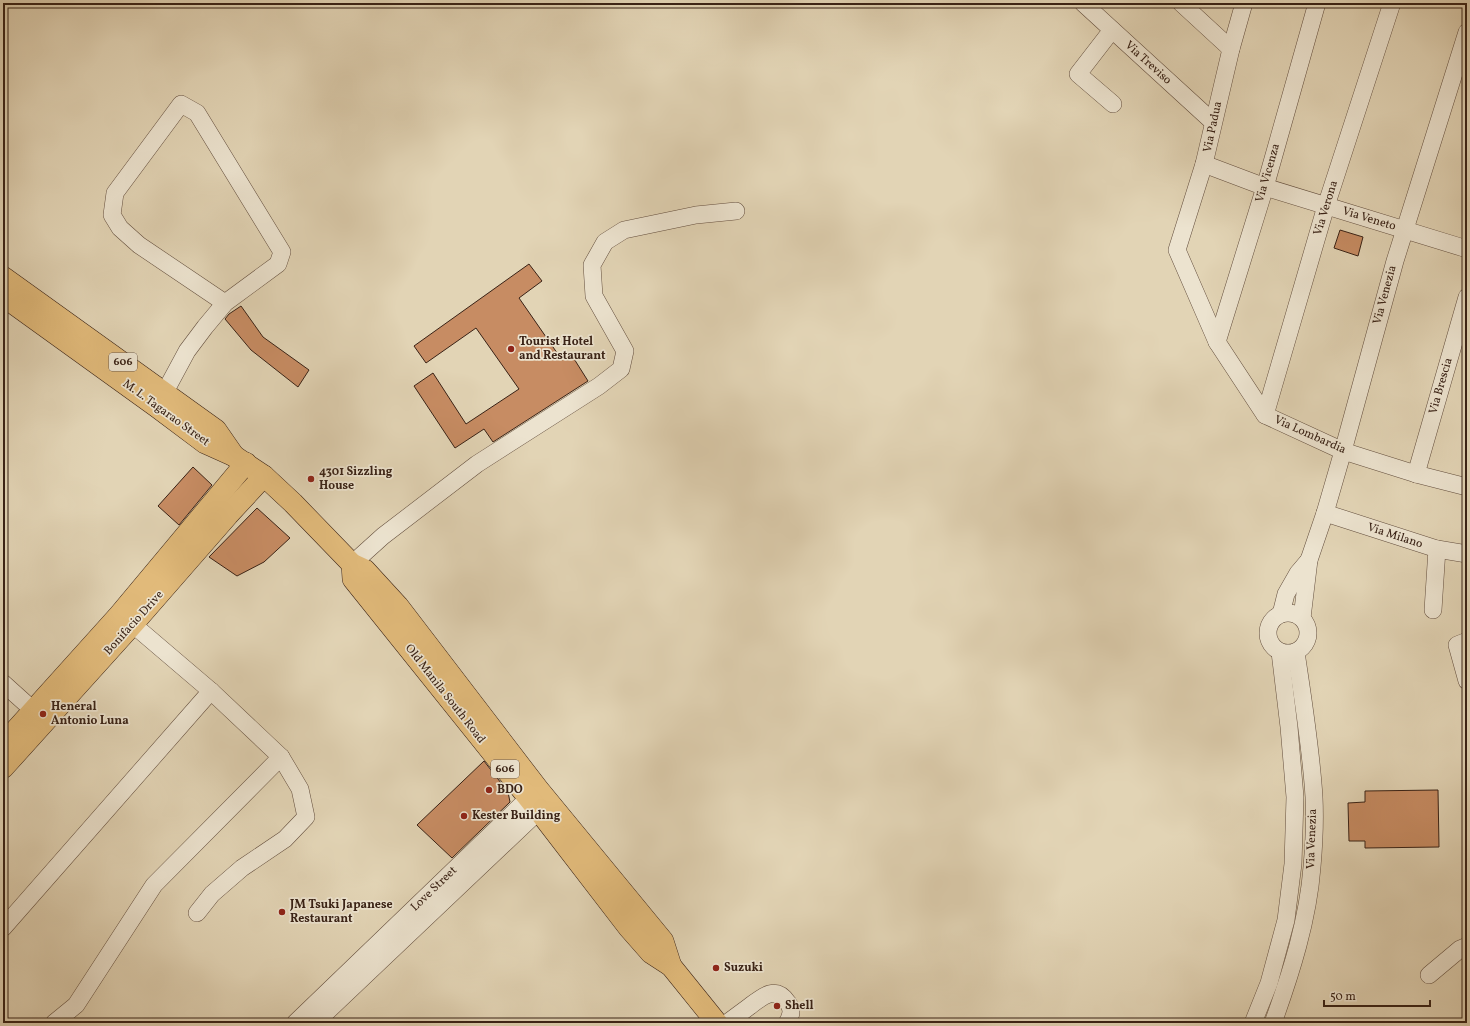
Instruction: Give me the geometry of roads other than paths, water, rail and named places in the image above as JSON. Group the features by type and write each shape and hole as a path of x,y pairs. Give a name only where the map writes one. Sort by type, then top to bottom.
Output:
{"main road":[{"name":"M. L. Tagarao Street","path":"3,277 76,338 161,400 205,443 240,459 264,476"},
{"name":"M. L. Tagarao Street","path":"3,296 76,338"},
{"name":"Bonifacio Drive","path":"3,768 127,619 240,459"},
{"name":"Old Manila South Road","path":"264,476 293,503 352,564 365,570 398,606 539,800 560,813 663,941 671,966 717,1023"},
{"name":"Bonifacio Drive","path":"3,744 33,710 127,619 264,476"}],"street":[{"name":"Via Treviso","path":"1083,3 1214,122"},
{"path":"1181,3 1231,49"},
{"name":"Via Padua","path":"1177,250 1204,164 1231,49 1244,3"},
{"name":"Via Vicenza","path":"1217,342 1265,187 1318,3"},
{"name":"Via Verona","path":"1266,415 1326,206 1392,3"},
{"path":"1112,30 1078,74 1113,104"},
{"name":"Via Venezia","path":"1309,560 1325,513 1343,451 1395,261 1467,32"},
{"path":"161,400 187,351 225,303 278,264 282,252 197,113 181,104 115,194 112,216 120,228 139,245 225,303"},
{"name":"Via Veneto","path":"1204,164 1265,187 1467,249"},
{"path":"352,564 383,536 477,464 599,386 621,369 625,351 594,296 592,265 605,242 624,230 696,215 736,211"},
{"name":"Via Lombardia","path":"1177,250 1217,342 1266,415 1343,451 1416,474 1467,487"},
{"name":"Via Brescia","path":"1416,474 1467,297"},
{"name":"Via Milano","path":"1325,513 1437,550 1467,554"},
{"path":"1433,610 1437,550"},
{"path":"1280,614 1286,594 1298,573 1309,560"},
{"path":"1302,618 1309,560"},
{"path":"1292,613 1302,618 1308,630 1306,643 1288,652 1274,648 1270,643 1268,629 1274,618 1280,614 1292,613"},
{"path":"127,619 211,691 281,757 300,789 306,817 285,839 242,868 212,894 197,913"},
{"path":"1462,643 1467,681"},
{"name":"Via Venezia","path":"1253,1023 1269,983 1286,920 1293,864 1295,797 1289,727 1288,652"},
{"name":"Via Venezia","path":"1273,1023 1286,987 1304,921 1312,868 1314,798 1288,652"},
{"path":"3,683 33,710"},
{"path":"3,928 211,691"},
{"path":"54,1023 76,1005 154,885 281,757"},
{"name":"Love Street","path":"295,1023 539,800"},
{"name":"Love Street","path":"315,1023 539,800"},
{"path":"1429,975 1460,948 1467,946"},
{"path":"727,1023 762,997 769,994 777,994 784,997 791,1007 791,1015 787,1023"}],"place":[{"name":"Tourist Hotel and Restaurant","path":"511,349"},
{"name":"4301 Sizzling House","path":"311,479"},
{"name":"Heneral Antonio Luna","path":"43,714"},
{"name":"BDO","path":"489,790"},
{"name":"Kester Building","path":"464,816"},
{"name":"JM Tsuki Japanese Restaurant","path":"282,912"},
{"name":"Suzuki","path":"716,968"},
{"name":"Shell","path":"777,1006"}]}
